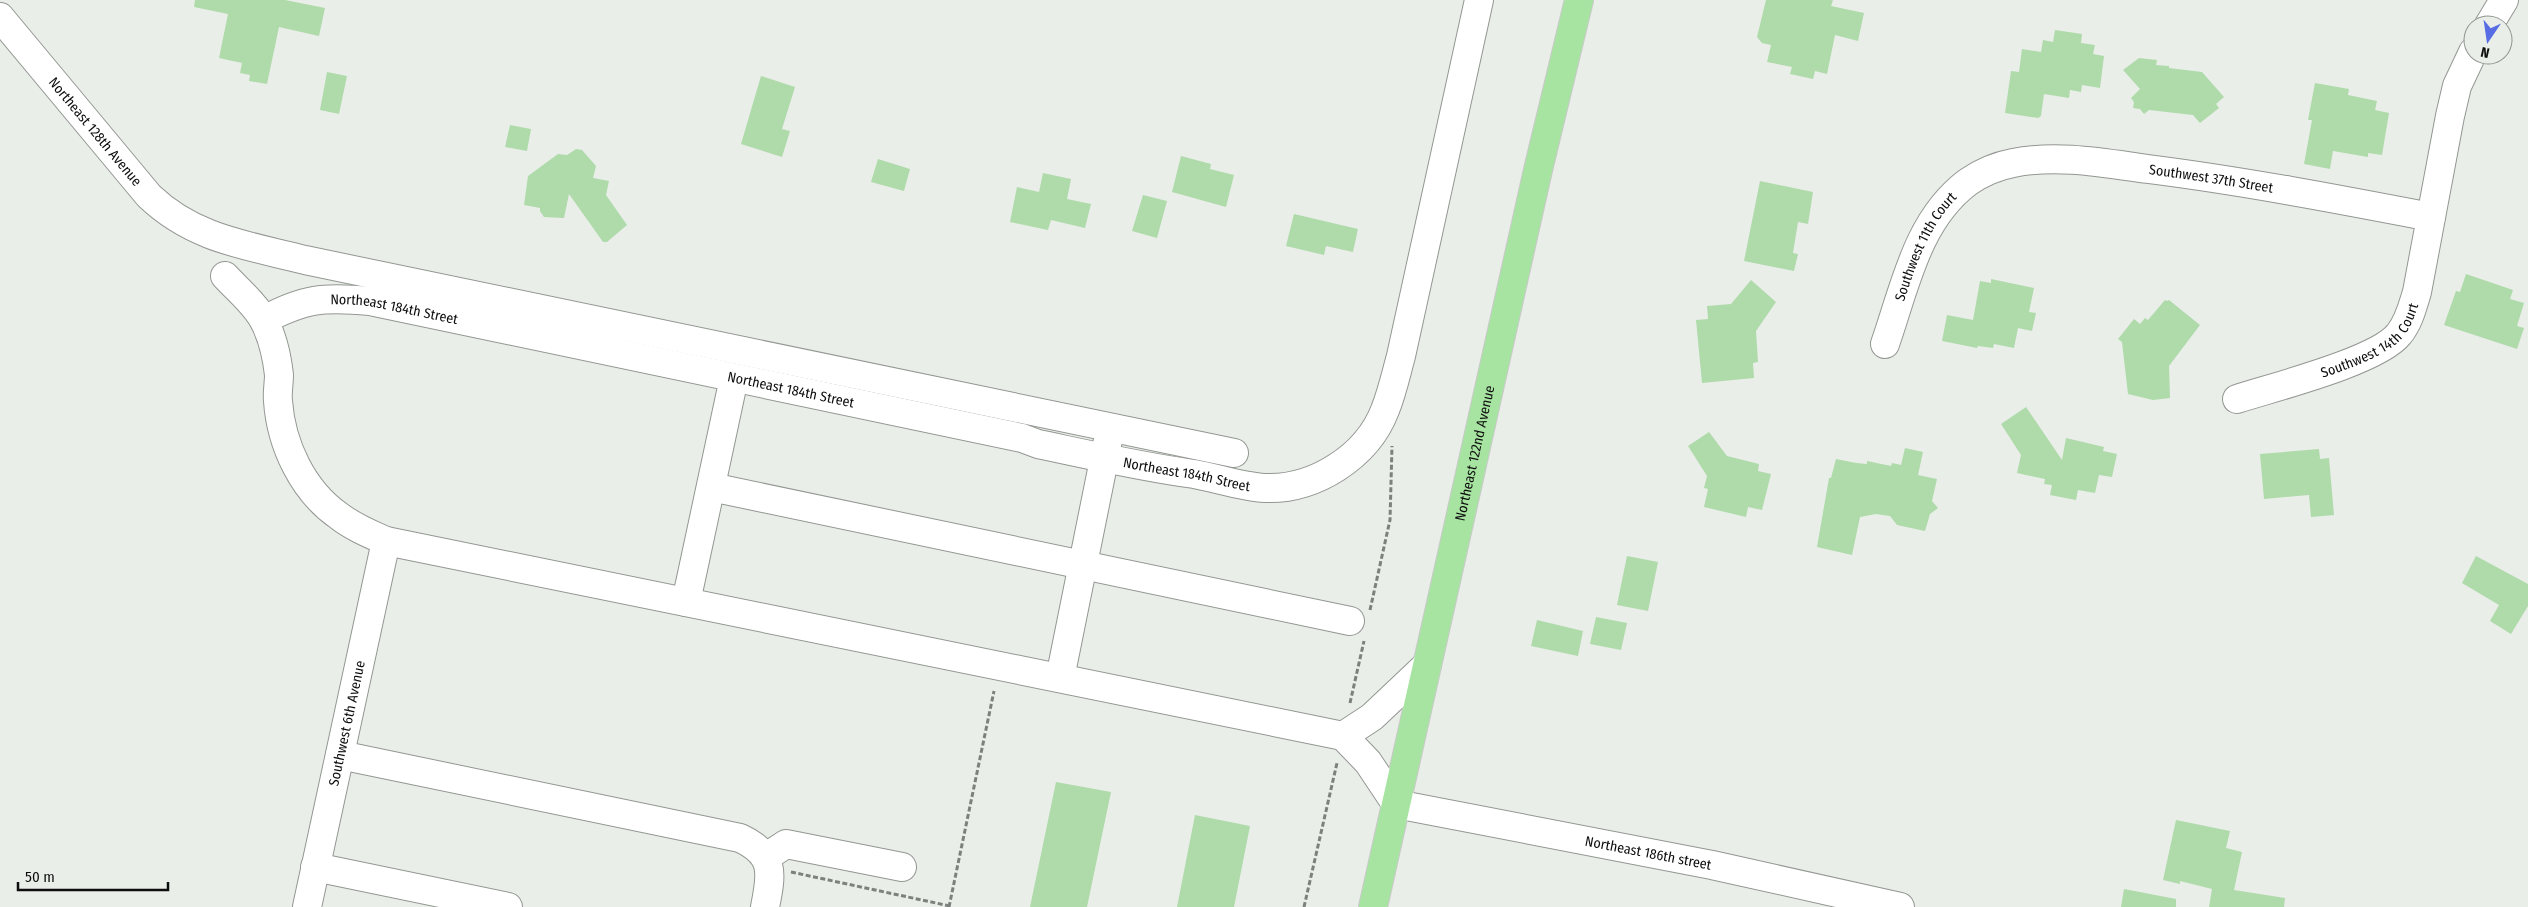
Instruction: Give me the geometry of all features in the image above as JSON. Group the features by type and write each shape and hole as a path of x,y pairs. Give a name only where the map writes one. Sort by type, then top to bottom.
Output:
{"highway":[{"name":"Northeast 122nd Avenue","path":"1374,907 1538,170 1579,0"}],"street":[{"name":"Northeast 184th Street","path":"264,320 294,304 318,300 370,301 1022,438 1038,444 1105,458 1264,488 1293,486 1319,478 1346,462 1365,442 1384,412 1401,356 1479,0"},
{"path":"2495,15 2504,0"},
{"name":"Northeast 128th Avenue","path":"0,18 149,196 168,213 203,233"},
{"name":"Southwest 14th Court","path":"2237,399 2362,357 2384,348 2400,334 2411,312 2417,292 2454,101 2467,65"},
{"name":"Southwest 37th Street","path":"1990,169 2012,163 2054,159 2099,163 2255,184 2431,217"},
{"name":"Southwest 11th Court","path":"1885,344 1916,252 1930,222 1968,182 1990,169"},
{"name":"Northeast 184th Street","path":"203,233 305,260 1234,453"},
{"path":"225,276 264,320 274,348 279,375 278,401 282,429 291,455 303,479 320,500 338,516 386,541 1343,736 1368,762 1396,804"},
{"path":"686,602 734,378"},
{"path":"1060,678 1111,428"},
{"path":"711,487 1350,621"},
{"name":"Southwest 6th Avenue","path":"307,907 386,541"},
{"path":"1343,736 1372,717 1427,665"},
{"path":"340,755 740,838 756,845 766,857 770,883 765,907"},
{"name":"Northeast 186th street","path":"1396,804 1712,865 1900,907"},
{"path":"766,857 786,844 902,867"},
{"path":"316,867 508,907"}],"path":[{"path":"766,857 787,872 949,906 994,691"}],"building":[{"path":"195,0 285,0 325,8 319,36 279,27 267,84 249,81 250,75 240,73 242,63 219,58 228,14 194,7"},
{"path":"1766,0 1833,0 1831,6 1864,13 1858,41 1835,35 1827,74 1815,71 1813,79 1790,74 1792,67 1767,62 1771,45 1762,43 1757,37"},
{"path":"2055,30 2082,34 2081,43 2095,45 2093,54 2104,56 2100,88 2082,85 2081,92 2070,90 2069,98 2044,94 2041,116 2038,118 2005,113 2011,71 2019,72 2022,49 2041,52 2043,40 2053,42"},
{"path":"2139,58 2157,60 2156,65 2169,66 2169,68 2202,72 2224,97 2216,104 2219,108 2200,123 2193,115 2149,110 2144,114 2140,109 2133,108 2134,102 2131,98 2140,89 2123,70"},
{"path":"327,72 347,76 339,114 320,110"},
{"path":"761,76 795,87 782,129 790,131 782,157 741,144"},
{"path":"2315,83 2349,89 2348,95 2377,101 2375,110 2389,113 2382,155 2368,153 2368,157 2333,151 2330,169 2304,164 2312,120 2308,120"},
{"path":"510,125 531,129 527,151 505,147"},
{"path":"576,149 582,150 596,166 593,178 609,181 606,195 627,225 607,242 603,242 569,194 564,218 544,217 540,208 524,205 528,176 558,154 567,155"},
{"path":"1181,156 1211,164 1210,169 1234,175 1226,207 1172,192"},
{"path":"878,159 910,169 904,191 871,182"},
{"path":"1043,173 1071,179 1067,199 1091,204 1085,228 1051,220 1048,230 1010,222 1017,187 1039,192"},
{"path":"1760,181 1813,192 1808,224 1798,222 1793,253 1798,254 1794,271 1744,261"},
{"path":"1143,195 1167,201 1157,238 1132,231"},
{"path":"1294,214 1358,229 1353,252 1326,246 1324,255 1286,246"},
{"path":"2466,274 2513,290 2510,299 2524,303 2517,326 2524,328 2517,349 2444,325 2456,291 2460,292"},
{"path":"1991,279 2034,288 2029,312 2036,313 2032,331 2018,328 2014,348 1994,344 1993,348 1978,346 1977,348 1942,341 1947,315 1973,320 1980,281 1991,283"},
{"path":"1751,280 1776,302 1756,331 1758,362 1753,363 1754,378 1702,383 1696,320 1708,319 1707,306 1731,304"},
{"path":"2165,300 2169,300 2200,325 2169,366 2170,398 2153,400 2128,394 2122,342 2118,339 2134,319 2140,324 2145,318 2148,320"},
{"path":"2026,407 2062,460 2066,438 2104,447 2103,451 2117,454 2112,477 2099,475 2095,493 2078,490 2076,500 2050,495 2052,485 2044,484 2045,479 2017,473 2021,455 2001,424"},
{"path":"1709,432 1727,456 1759,464 1758,471 1771,474 1762,510 1748,507 1746,517 1704,507 1708,489 1704,488 1707,476 1688,446"},
{"path":"1905,448 1923,452 1918,475 1937,479 1932,501 1938,508 1930,514 1925,531 1897,525 1890,516 1876,514 1860,517 1852,555 1817,547 1829,478 1831,478 1836,459 1856,463 1867,464 1867,461 1891,466 1892,463 1901,465"},
{"path":"2319,449 2320,459 2329,458 2334,515 2311,517 2309,495 2264,499 2260,454"},
{"path":"1627,556 1658,562 1648,611 1617,605"},
{"path":"2476,556 2528,584 2528,606 2511,634 2490,621 2499,605 2462,583"},
{"path":"1596,617 1627,623 1621,650 1590,644"},
{"path":"1537,620 1583,631 1578,656 1531,646"},
{"path":"1056,782 1111,792 1087,907 1030,907"},
{"path":"1195,815 1250,826 1234,907 1177,907"},
{"path":"2176,820 2230,831 2226,848 2242,852 2234,890 2285,898 2284,907 2209,907 2212,889 2180,881 2180,884 2163,880"},
{"path":"2124,889 2176,899 2176,907 2121,907"}]}
